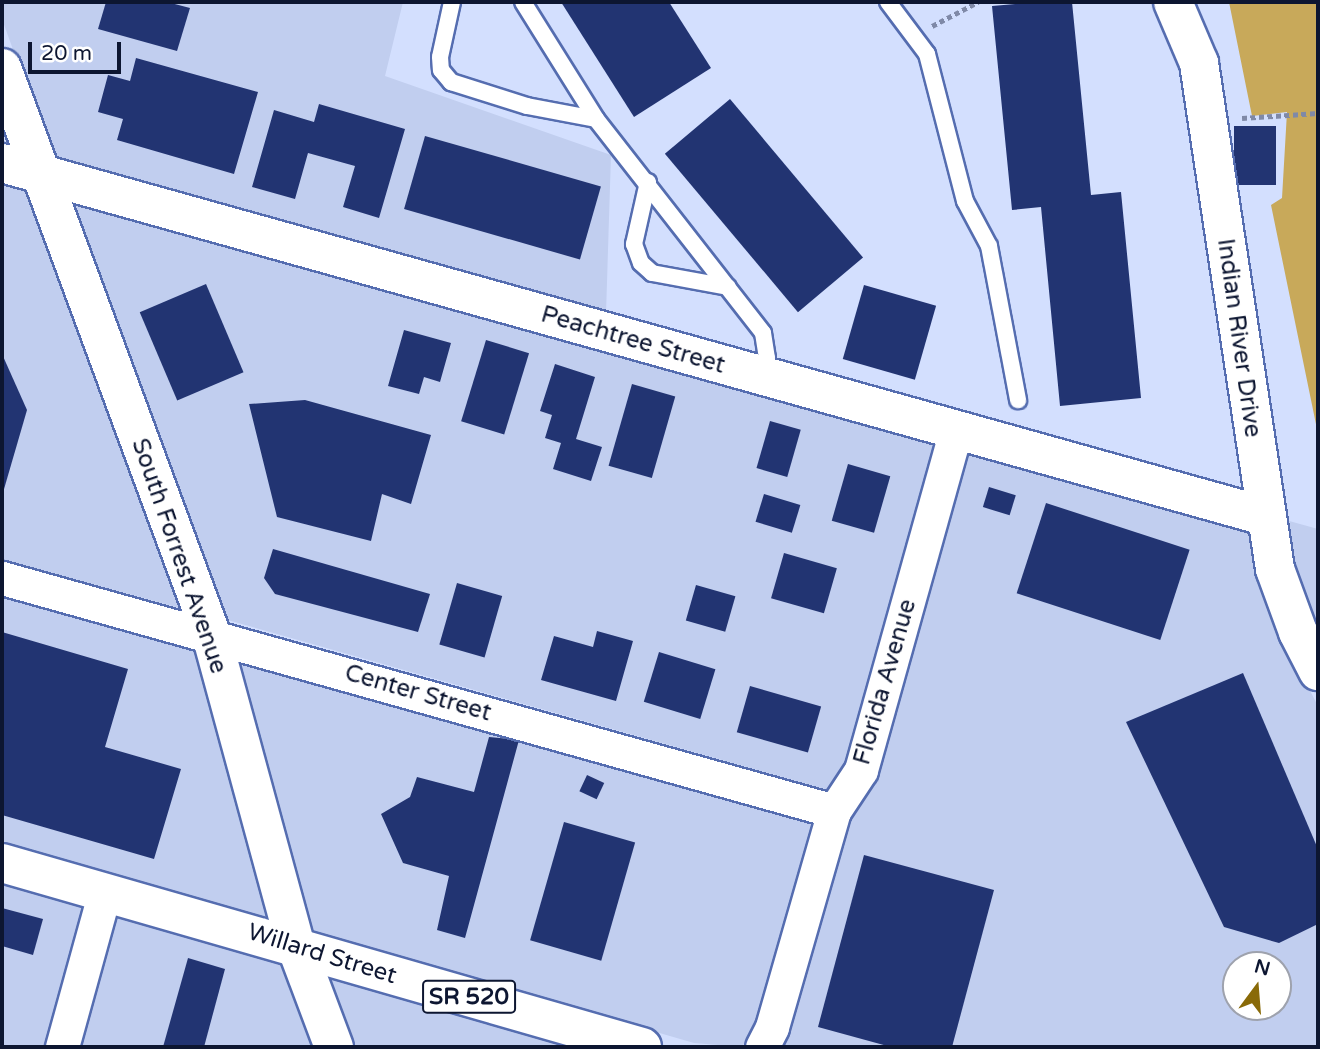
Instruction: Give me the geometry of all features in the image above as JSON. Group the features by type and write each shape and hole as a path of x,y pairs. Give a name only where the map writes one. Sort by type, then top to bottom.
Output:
{"street":[{"name":"Indian River Drive","path":"1173,2 1199,63 1275,569 1298,632 1318,671"},
{"name":"South Forrest Avenue","path":"2,68 211,634 296,946 334,1047"},
{"name":"Peachtree Street","path":"2,163 1265,516"},
{"name":"Florida Avenue","path":"762,1047 772,1027 834,811 861,770 956,430"},
{"name":"Center Street","path":"2,578 211,634 834,811"},
{"name":"Willard Street","path":"2,863 642,1047"},
{"path":"62,1047 105,891"}],"lane":[{"path":"452,2 440,57 441,70 451,82 527,106 596,119"},
{"path":"523,2 596,119 764,333 767,358 762,376"},
{"path":"888,2 910,37 927,54 965,201 989,246 1018,401"},
{"path":"648,182 634,244 641,263 653,273 729,287"}],"path":[{"path":"910,37 978,2"},
{"path":"1252,116 1318,113"}],"shaded area":[{"path":"2,2 403,2 385,76 611,155 606,314 52,158 2,19"},
{"path":"1229,2 1318,2 1318,434 1271,205 1282,198 1287,112 1252,116"},
{"path":"2,181 28,189 183,609 2,559"},
{"path":"67,199 935,443 847,763 828,790 224,619"},
{"path":"966,451 1251,531 1284,641 1318,706 1318,1047 779,1047"},
{"path":"1282,519 1318,529 1318,634 1290,563"},
{"path":"2,596 198,650 271,920 2,845"},
{"path":"235,660 814,823 758,1020 742,1047 694,1043 308,931"},
{"path":"2,881 85,904 46,1047 2,1047"},
{"path":"115,913 282,960 317,1047 78,1047"},
{"path":"324,974 579,1047 352,1047"}],"building":[{"path":"106,2 167,2 190,8 177,51 98,29"},
{"path":"561,2 669,2 711,68 634,117"},
{"path":"1072,2 1091,195 1121,192 1141,398 1060,406 1041,207 1012,210 992,6"},
{"path":"136,58 258,92 234,174 117,140 123,119 98,112 108,75 130,81"},
{"path":"730,99 863,258 798,312 665,154"},
{"path":"319,104 405,129 379,218 343,207 355,166 308,153 295,199 252,187 274,110 314,122"},
{"path":"1234,126 1276,126 1276,185 1234,185"},
{"path":"425,136 601,186 580,259 404,209"},
{"path":"206,284 244,372 177,401 140,312"},
{"path":"864,285 936,306 915,380 843,359"},
{"path":"404,330 451,343 440,382 424,377 419,394 388,386"},
{"path":"486,340 529,353 504,434 461,421"},
{"path":"2,354 27,410 2,496"},
{"path":"555,364 595,377 576,439 602,447 591,481 553,469 561,443 545,438 552,415 540,411"},
{"path":"632,384 675,396 652,478 609,466"},
{"path":"305,400 431,435 411,504 382,494 371,541 277,517 249,404"},
{"path":"770,421 801,430 787,477 756,468"},
{"path":"848,464 890,476 874,533 832,521"},
{"path":"989,487 1016,495 1010,515 983,507"},
{"path":"764,494 800,505 792,533 756,522"},
{"path":"1046,503 1190,550 1160,640 1017,593"},
{"path":"273,549 430,594 418,632 275,594 264,578"},
{"path":"784,553 837,568 824,613 771,598"},
{"path":"457,583 502,596 485,657 439,645"},
{"path":"696,585 735,596 725,632 686,621"},
{"path":"597,631 633,641 616,701 541,680 554,636 593,647"},
{"path":"2,632 128,669 105,747 181,769 154,859 2,815"},
{"path":"659,652 715,669 700,719 644,702"},
{"path":"1243,673 1318,849 1318,924 1279,943 1224,927 1126,722"},
{"path":"750,686 821,706 808,753 737,732"},
{"path":"489,737 519,740 465,938 437,930 449,876 403,863 381,814 410,797 417,777 474,792"},
{"path":"587,775 604,783 597,799 579,791"},
{"path":"564,822 635,842 601,961 530,940"},
{"path":"864,855 994,890 952,1047 891,1047 818,1027"},
{"path":"2,908 43,919 33,955 2,946"},
{"path":"188,958 225,969 204,1047 163,1047"}]}
